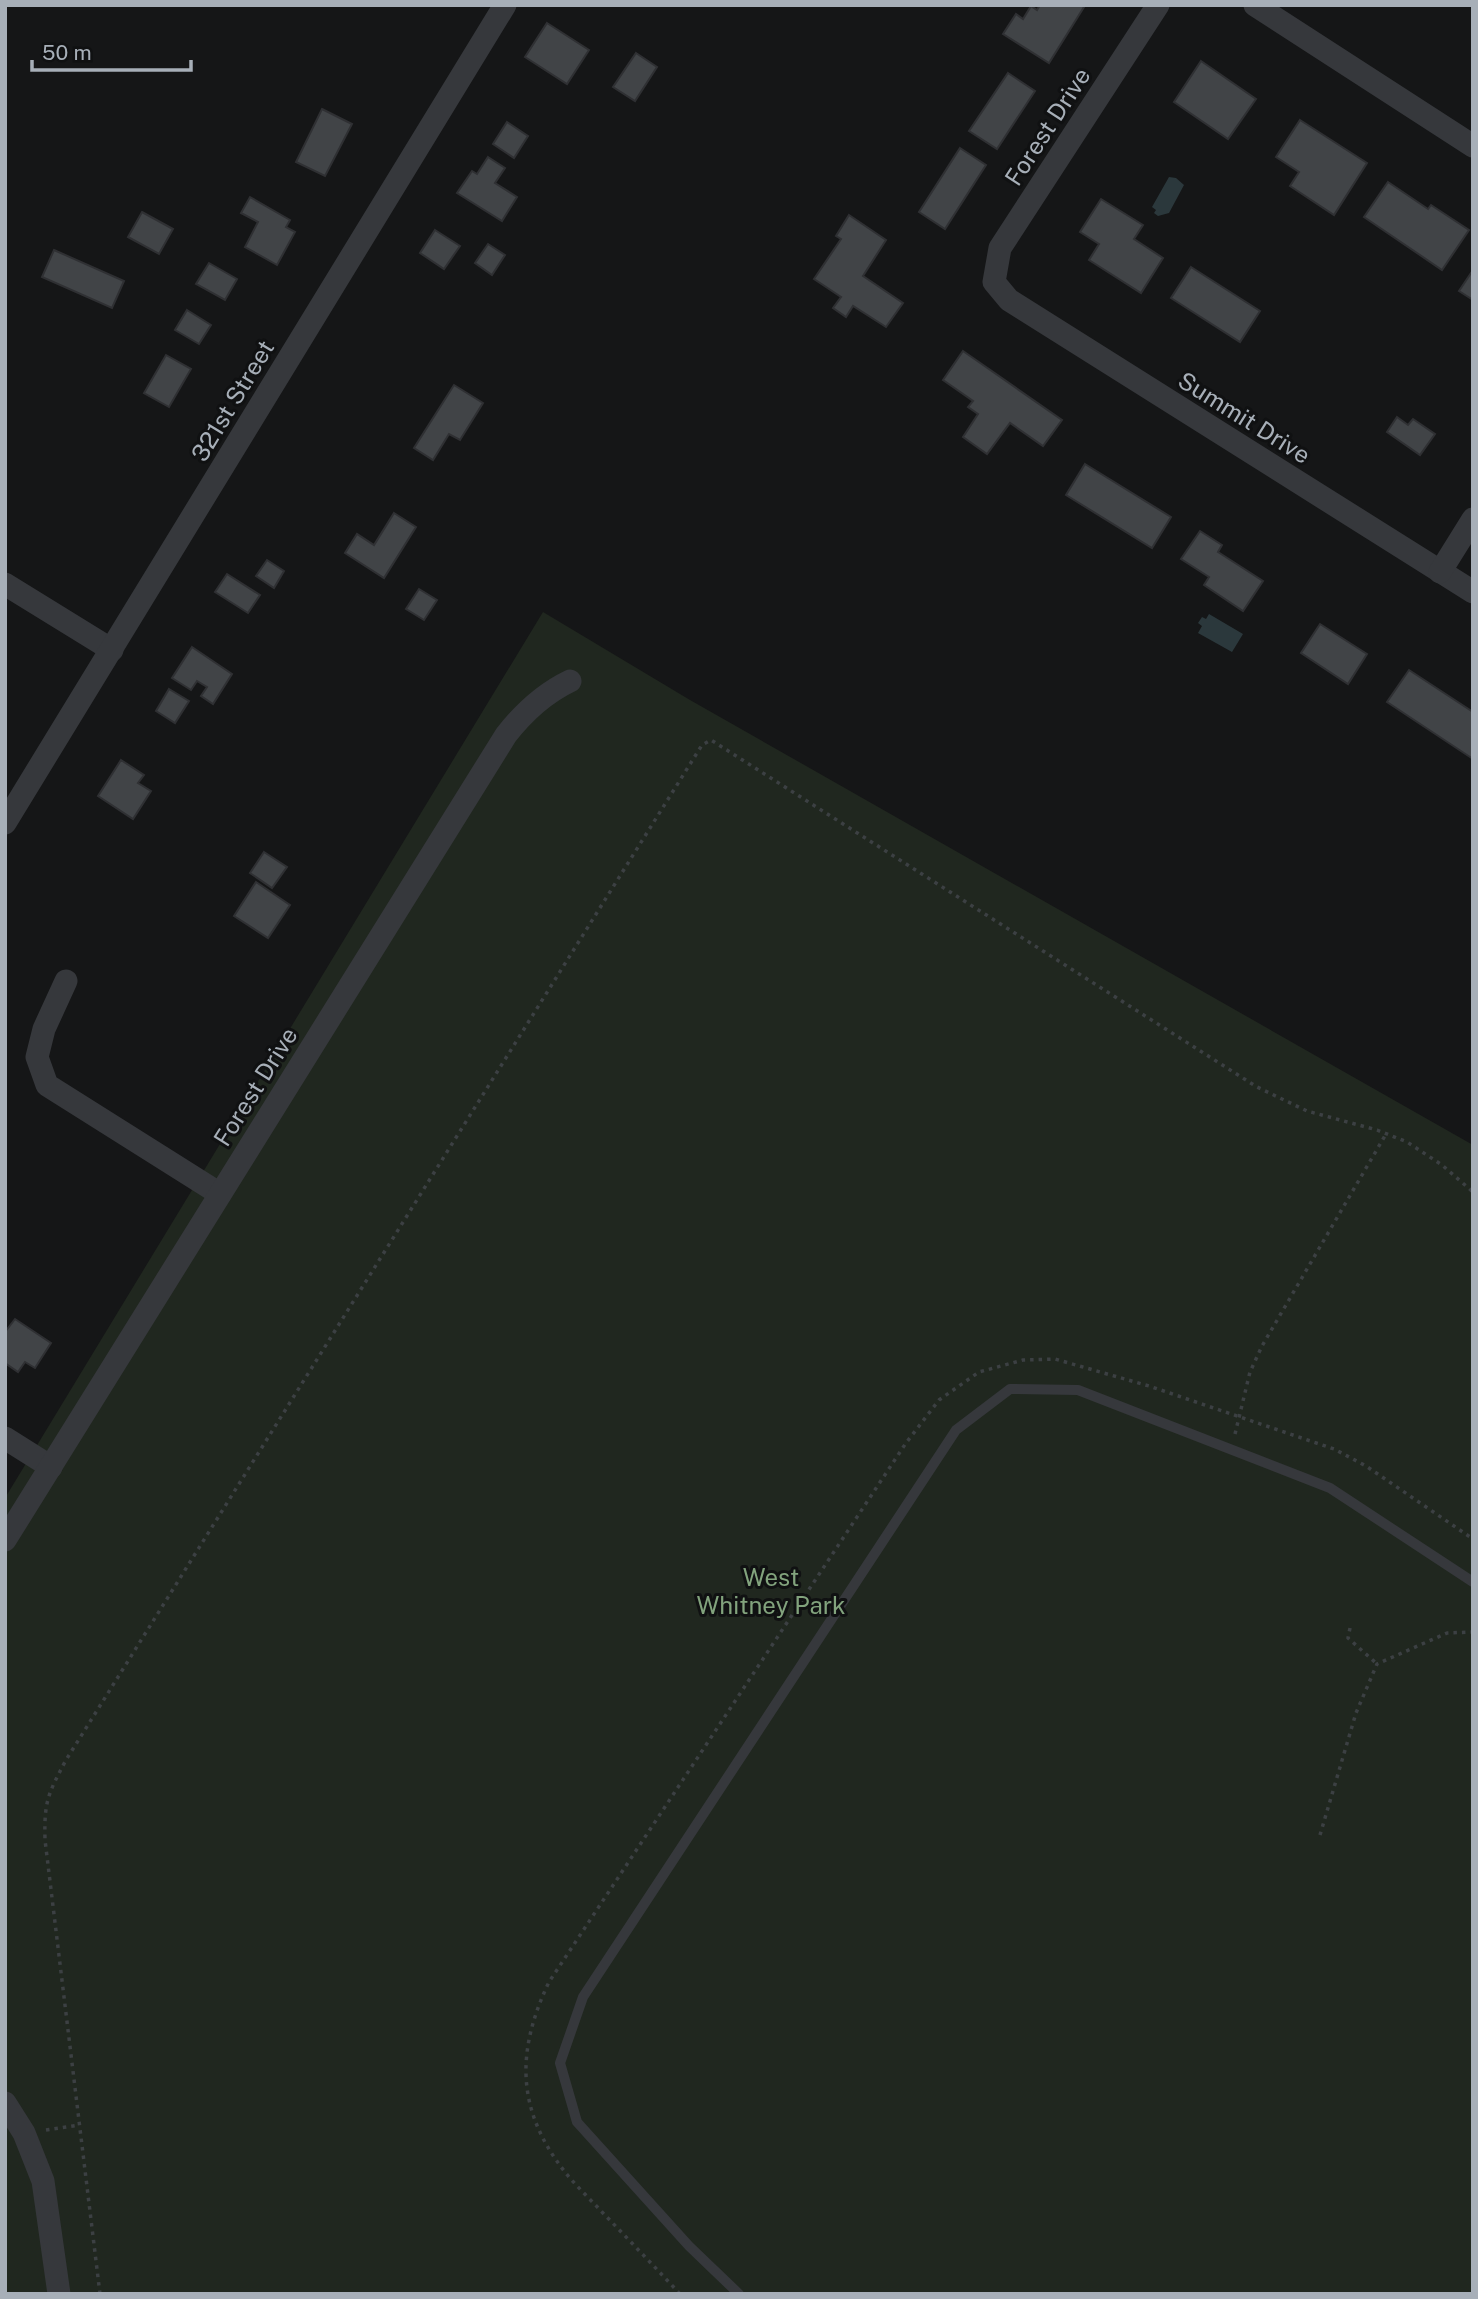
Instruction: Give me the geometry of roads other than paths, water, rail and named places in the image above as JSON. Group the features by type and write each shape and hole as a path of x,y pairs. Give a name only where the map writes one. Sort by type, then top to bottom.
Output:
{"street":[{"name":"321st Street","path":"5,823 505,5"},
{"name":"Forest Drive","path":"994,282 1000,248 1158,5"},
{"path":"1255,5 1473,146"},
{"name":"Summit Drive","path":"994,282 1009,300 1473,592"},
{"path":"1440,572 1473,519"},
{"path":"5,584 112,650"},
{"name":"Forest Drive","path":"5,1540 506,735 525,711 552,689 570,681"},
{"path":"66,982 44,1029 37,1057 47,1084 220,1194"},
{"path":"5,1438 51,1466"},
{"path":"5,2103 24,2133 43,2181 59,2294"}],"lane":[{"path":"739,2294 689,2246 577,2122 560,2063 583,1997 956,1430 1010,1389 1078,1390 1330,1488 1473,1583"}],"park label":[{"name":"West Whitney Park","path":"771,1592"}]}
